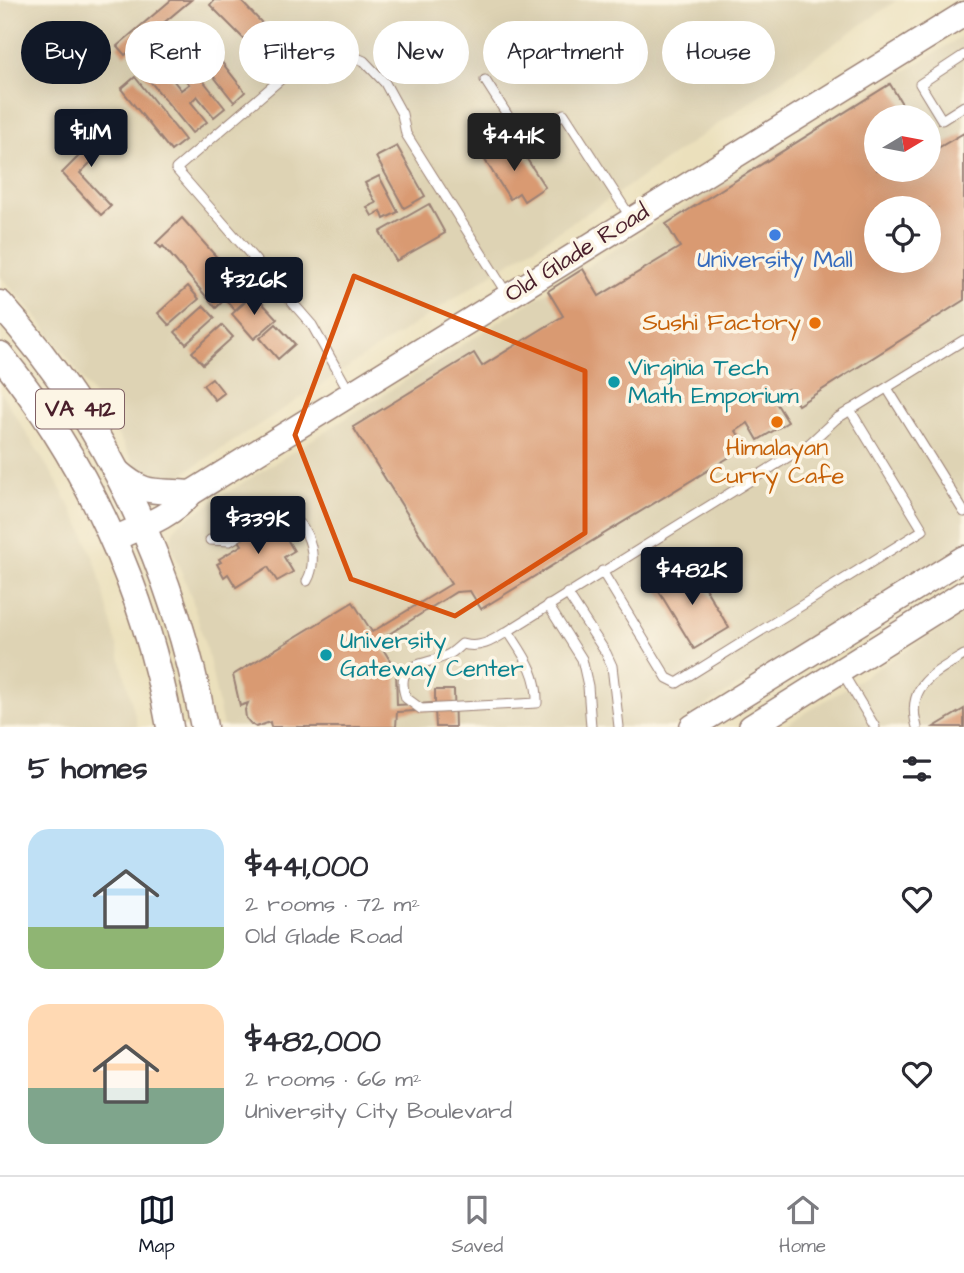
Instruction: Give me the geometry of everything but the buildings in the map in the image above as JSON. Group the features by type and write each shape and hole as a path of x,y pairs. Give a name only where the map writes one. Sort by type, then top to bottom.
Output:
{"main road":[{"name":"VA 412","path":"0,304 45,358 82,411 117,471 143,526 176,612 198,693 204,727"},
{"name":"VA 412","path":"0,355 65,446 113,539 139,605 170,727"}],"street":[{"name":"Old Glade Road","path":"113,539 168,513 183,503 191,493 964,14"},
{"path":"117,471 131,483 149,492 191,493"},
{"path":"692,727 964,558"},
{"path":"751,727 964,593"}],"lane":[{"path":"351,394 312,325 176,169 295,66 323,49 341,51 364,61 385,83 402,114 406,134 508,296"},
{"path":"964,55 920,84 942,120 964,106"},
{"path":"488,84 522,138"},
{"path":"510,145 564,114 632,219"},
{"path":"508,631 530,667 537,686 537,704 421,709 406,698 403,680 408,669 419,663 442,658 462,644 473,647 485,644 508,631 809,444 836,419 964,341"},
{"path":"887,388 963,507"},
{"path":"602,571 667,678 677,682 923,530 850,410"},
{"path":"210,540 230,541 276,514 290,516 296,520 312,547 314,564 307,581"},
{"path":"567,593 612,666 619,727"},
{"path":"548,605 582,659 588,687 591,727"},
{"path":"917,727 914,706 922,685 929,676 964,655"},
{"path":"841,671 875,727"}],"highlighted area":[{"path":"354,276 585,371 585,533 455,616 351,579 295,435"}],"shaded area":[{"path":"0,0 897,0 627,187 172,481 147,479 138,470 104,411 69,359 33,312 0,276"},
{"path":"964,35 964,544 672,727 223,727 209,659 192,599 171,545 173,531 181,522 607,254"},
{"path":"0,391 81,526 97,567 138,727 0,727"},
{"path":"964,614 964,727 783,727"}],"place":[{"name":"University Mall","path":"775,235"},
{"name":"Sushi Factory","path":"815,323"},
{"name":"Virginia Tech Math Emporium","path":"614,382"},
{"name":"Himalayan Curry Cafe","path":"777,422"},
{"name":"University Gateway Center","path":"326,655"}]}
